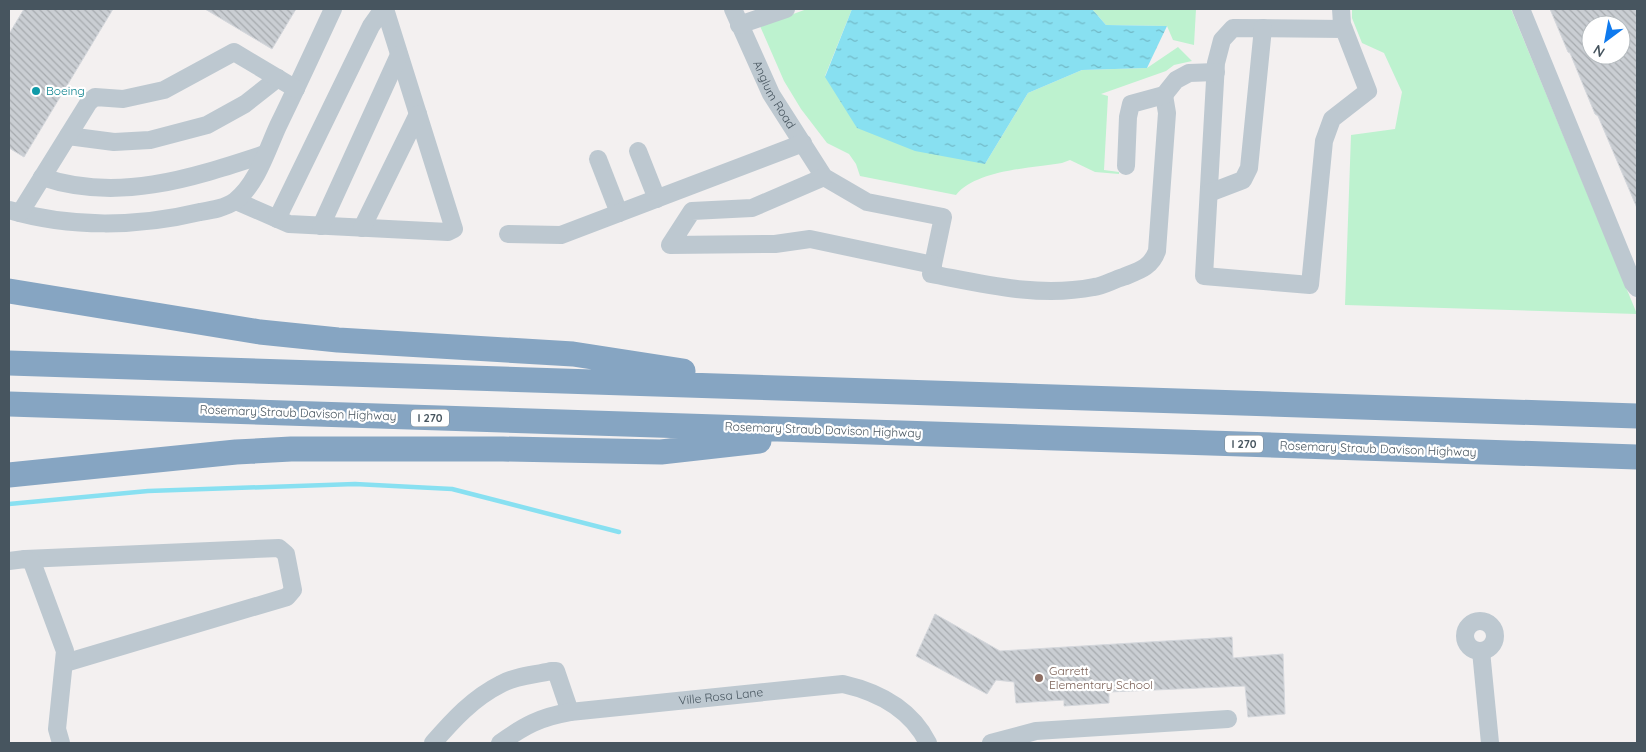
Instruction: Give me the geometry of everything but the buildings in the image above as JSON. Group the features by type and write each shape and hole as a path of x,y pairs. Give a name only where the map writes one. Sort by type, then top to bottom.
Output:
{"highway":[{"path":"9,291 260,332 338,340 573,354 789,388"},
{"path":"9,363 1637,416"},
{"name":"Rosemary Straub Davison Highway","path":"9,404 852,430 1637,458"},
{"path":"9,475 236,452 290,449 503,448 661,452 852,430"}],"street":[{"path":"296,89 234,52 164,90 123,99 95,97 89,102 42,177 14,211 73,221 127,224 164,221 224,207 236,200 250,185 296,89 332,9"},
{"path":"236,200 289,224 448,232 454,229 384,9"},
{"path":"277,219 371,26 384,9"},
{"path":"1341,9 1344,29 1368,91 1332,119 1324,141 1310,285 1204,276 1216,72 1222,40 1233,28 1344,29"},
{"path":"1521,9 1633,283 1637,288"},
{"path":"736,17 779,10"},
{"name":"Anglum Road","path":"736,17 771,94 824,176"},
{"path":"1209,194 1243,180 1250,168 1263,28"},
{"path":"321,226 399,55"},
{"path":"1126,166 1128,117 1131,104 1164,95 1176,80 1189,72 1216,72"},
{"path":"68,136 114,142 150,140 207,125 246,104 278,78"},
{"path":"933,265 810,239 775,244 670,245 692,211 752,208 824,176 867,202 943,216 933,265 931,274 996,287 1038,292 1094,287 1142,270 1154,261 1158,251 1167,113 1164,95"},
{"path":"362,228 418,114"},
{"path":"508,234 561,235 803,143"},
{"path":"638,151 657,199"},
{"path":"42,177 69,186 117,189 159,184 220,169 265,154"},
{"path":"598,159 619,213"},
{"path":"17,560 279,548 286,554 293,590 287,597 65,663"},
{"path":"17,560 32,562 65,651 58,729 61,743"},
{"path":"1481,651 1490,743"},
{"path":"433,743 455,717 476,699 502,683 551,671 556,672 560,680 570,712"},
{"name":"Ville Rosa Lane","path":"500,743 519,729 544,717 570,712 843,684 867,690 890,702 910,718 928,743"},
{"path":"991,743 1036,730 1228,719"}],"green space":[{"path":"807,9 852,9 825,76 985,164 1028,93 1082,70 1147,68 1178,47 1192,61 1174,65 1166,71 1101,94 1108,96 1104,170 1119,172 1119,174 1095,172 1070,160 990,175 965,187 956,195 860,176 856,164 849,154 827,143 801,109 784,81 760,26"},
{"path":"1092,9 1196,9 1194,45 1173,40 1167,26 1106,25"},
{"path":"1352,9 1511,9 1637,314 1345,305 1351,135 1395,129 1402,92 1384,53 1362,43 1352,18"}],"water":[{"path":"852,9 1092,9 1106,25 1167,26 1147,68 1082,70 1028,93 985,164 915,151 857,128 825,77"}],"waterway":[{"path":"9,504 148,491 355,484 452,489 619,532"}],"place":[{"name":"Boeing","path":"36,91"},
{"name":"Garrett Elementary School","path":"1039,678"}]}
